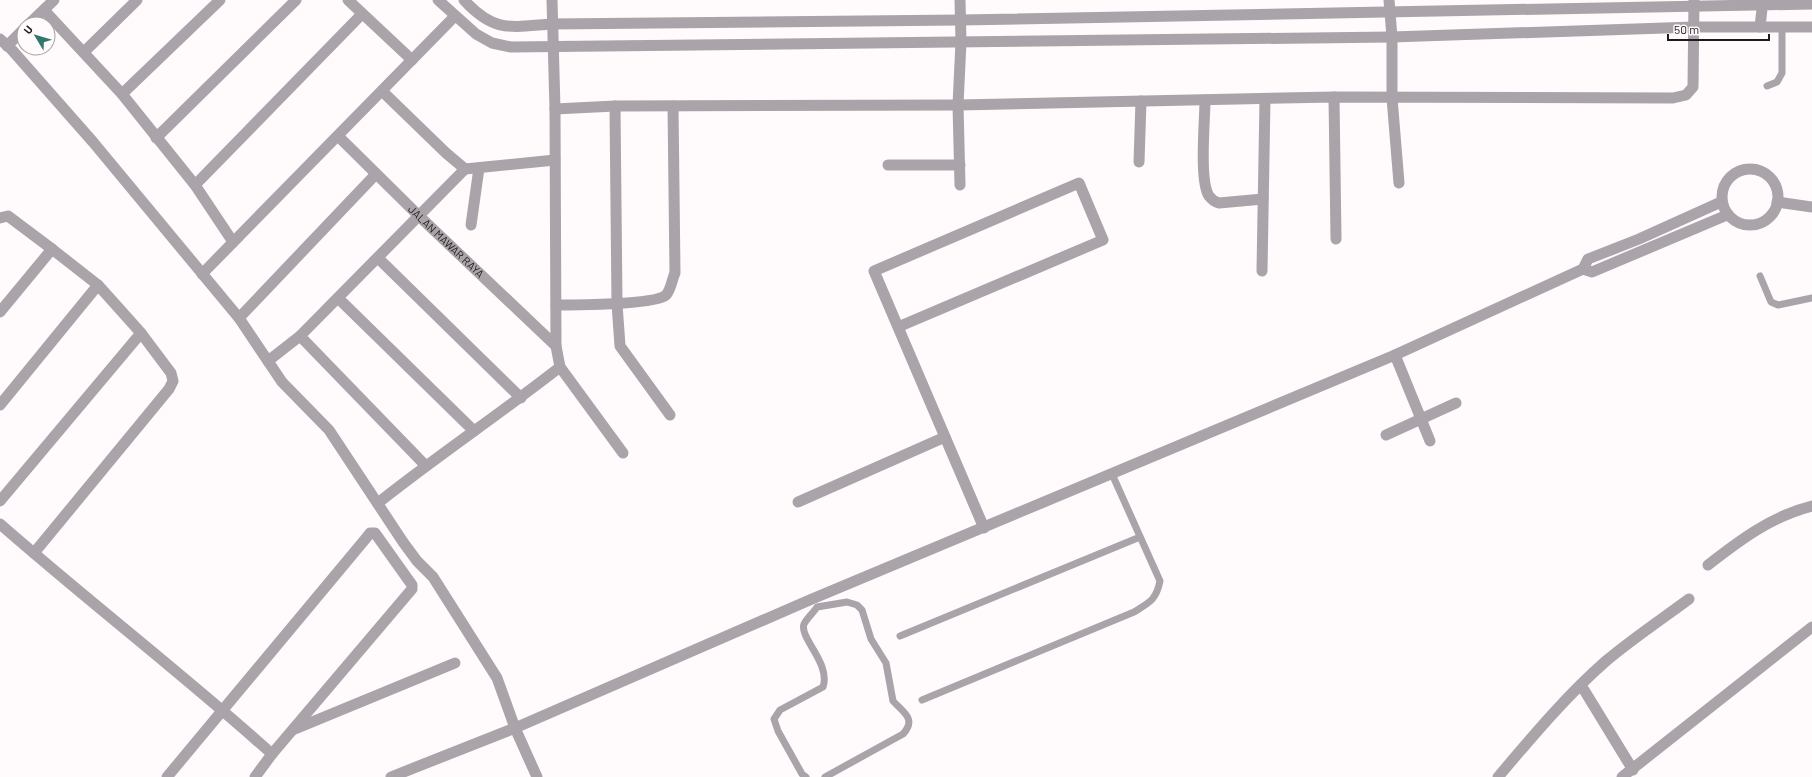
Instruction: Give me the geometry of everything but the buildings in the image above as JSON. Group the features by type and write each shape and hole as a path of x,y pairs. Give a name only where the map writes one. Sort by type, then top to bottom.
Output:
{"street":[{"path":"38,16 54,0"},
{"path":"84,52 137,0"},
{"path":"122,94 220,0"},
{"path":"156,138 296,0"},
{"path":"348,0 412,60"},
{"path":"438,0 476,34 492,43 511,47 553,48 1392,37 1694,27 1812,28"},
{"path":"464,0 480,15 494,24 508,27 551,24 960,20 1390,12 1694,3 1812,4"},
{"path":"552,0 551,24 555,109 556,346 560,367 623,454"},
{"path":"960,0 958,105 960,185"},
{"path":"1389,0 1392,37 1392,98 1399,183"},
{"path":"555,109 615,106 958,105 1334,97 1681,98 1693,87 1694,3"},
{"path":"1760,27 1762,3"},
{"path":"44,10 122,94 195,186 233,242"},
{"path":"195,186 362,14"},
{"path":"202,274 455,16"},
{"path":"16,34 4,42 94,142 238,318 282,382 329,430 403,542 433,577 497,678 515,728 537,777"},
{"path":"382,91 446,153 465,168 479,168 555,160"},
{"path":"1334,97 1336,239"},
{"path":"1262,271 1265,99"},
{"path":"1205,100 1205,174 1206,188 1209,196 1214,201 1219,203 1263,199"},
{"path":"1140,162 1141,101"},
{"path":"615,106 617,304 620,346 670,415"},
{"path":"556,305 617,304 662,298 669,291 675,273 673,106"},
{"name":"JALAN MAWAR RAYA","path":"338,136 419,216 556,346"},
{"path":"888,165 960,165"},
{"path":"268,361 300,336 465,168"},
{"path":"471,226 479,168"},
{"path":"1752,169 1762,172 1771,178 1776,187 1778,202 1770,216 1762,223 1752,226 1741,225 1732,220 1727,215 1721,202 1722,192 1726,182 1737,172 1752,169"},
{"path":"238,318 376,174"},
{"path":"898,327 1103,240 1079,183 874,272 984,528"},
{"path":"391,777 515,728 815,603 984,528 1395,355 1583,269 1588,259 1639,239 1721,202"},
{"path":"1778,202 1812,208"},
{"path":"1583,269 1592,272 1727,215"},
{"path":"0,218 8,216 98,285 141,334 171,373 173,381 169,389 34,553"},
{"path":"0,312 52,249"},
{"path":"378,258 521,398"},
{"path":"0,405 98,285"},
{"path":"338,298 474,431"},
{"path":"0,501 141,334"},
{"path":"300,336 426,465"},
{"path":"1395,355 1430,441"},
{"path":"378,503 426,465 521,398 560,367"},
{"path":"1386,435 1456,403"},
{"path":"798,502 945,437"},
{"path":"1708,565 1734,545 1766,524 1793,510 1812,506"},
{"path":"0,524 222,710 272,754"},
{"path":"167,777 370,533 375,533 412,585 412,589 254,777"},
{"path":"1498,777 1538,728 1607,660 1689,599"},
{"path":"1622,777 1633,770 1812,627"},
{"path":"292,730 455,663"},
{"path":"1581,685 1633,770"}],"lane":[{"path":"1767,86 1777,82 1782,73 1782,27"},
{"path":"1760,276 1771,302 1778,305 1812,298"},
{"path":"922,700 1134,612 1153,600 1158,593 1160,581 1112,474"},
{"path":"900,636 1140,537"},
{"path":"806,777 802,774 778,731 774,719 780,710 823,687 824,674 822,664 804,632 804,624 815,603 847,602 857,605 862,610 871,639 886,663 893,701 904,710 910,723 904,734 825,777"}]}
